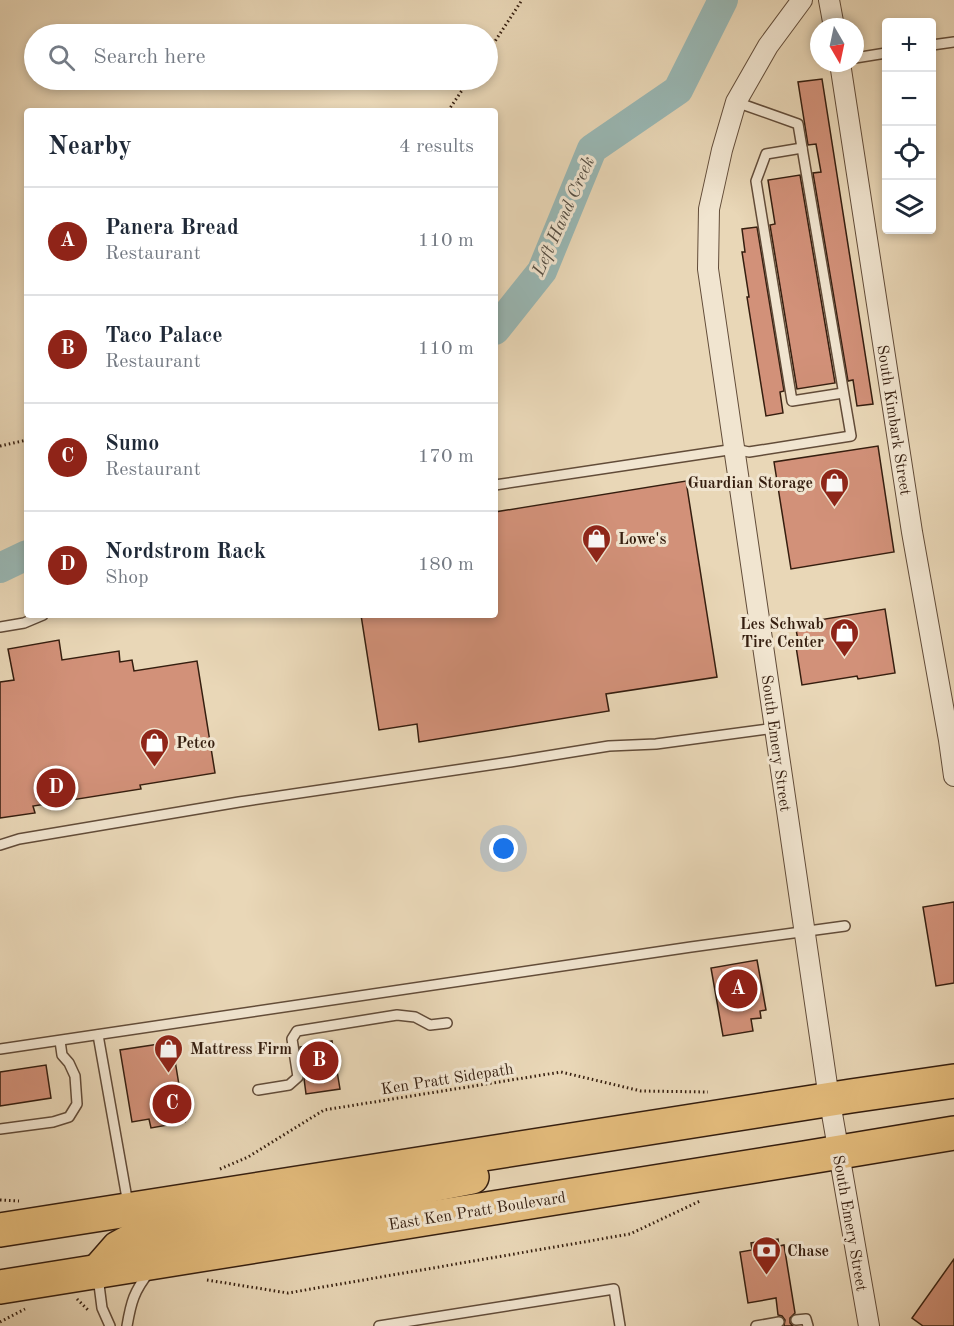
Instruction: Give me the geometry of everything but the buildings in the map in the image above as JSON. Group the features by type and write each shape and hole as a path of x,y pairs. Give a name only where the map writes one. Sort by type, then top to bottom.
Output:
{"highway":[{"path":"0,1230 954,1081"},
{"name":"East Ken Pratt Boulevard","path":"0,1287 954,1133"},
{"path":"97,1272 118,1248 129,1242 223,1227 282,1212 485,1174 575,1140"}],"street":[{"name":"South Emery Street","path":"802,0 768,46 736,102 708,209 708,269 829,1100 869,1326"},
{"path":"829,0 832,18"},
{"name":"South Kimbark Street","path":"841,72 912,532 954,776"}],"lane":[{"path":"936,44 954,42"},
{"path":"864,57 882,54"},
{"path":"498,486 735,449 748,453 851,436 798,124 736,102"},
{"path":"802,148 766,154 756,181 792,401 843,393"},
{"path":"0,627 24,623 36,618"},
{"path":"0,845 19,839 239,802 609,746 656,744 775,728"},
{"path":"0,1049 844,926"},
{"path":"258,1090 289,1085 298,1077 292,1039 297,1031 397,1015 415,1017 430,1024 447,1023"},
{"path":"98,1035 129,1209"},
{"path":"0,1130 53,1122 69,1117 77,1104 75,1076 62,1055 60,1041"},
{"path":"127,1326 130,1304 139,1284 157,1262"},
{"path":"97,1272 102,1308 111,1326"},
{"path":"379,1326 614,1289 620,1326"},
{"path":"796,1320 806,1319 808,1326"},
{"path":"756,1326 779,1322"}],"path":[{"path":"498,37 522,0"},
{"path":"450,108 462,90"},
{"path":"0,446 24,441"},
{"name":"Ken Pratt Sidepath","path":"219,1170 248,1157 324,1110 561,1072 641,1090 708,1092"},
{"path":"206,1280 288,1293 630,1234 703,1199"}],"waterway":[{"name":"Left Hand Creek","path":"498,326 542,271 592,149 678,90 723,0"},
{"name":"Left Hand Creek","path":"0,568 24,556"}],"place":[{"name":"Guardian Storage","path":"834,508"},
{"name":"Lowe's","path":"597,564"},
{"name":"Les Schwab Tire Center","path":"845,658"},
{"name":"Petco","path":"155,768"},
{"name":"Nordstrom Rack","path":"56,788"},
{"name":"Panera Bread","path":"738,989"},
{"name":"Taco Palace","path":"319,1061"},
{"name":"Mattress Firm","path":"169,1074"},
{"name":"Sumo","path":"172,1104"},
{"name":"Chase","path":"766,1276"}]}
